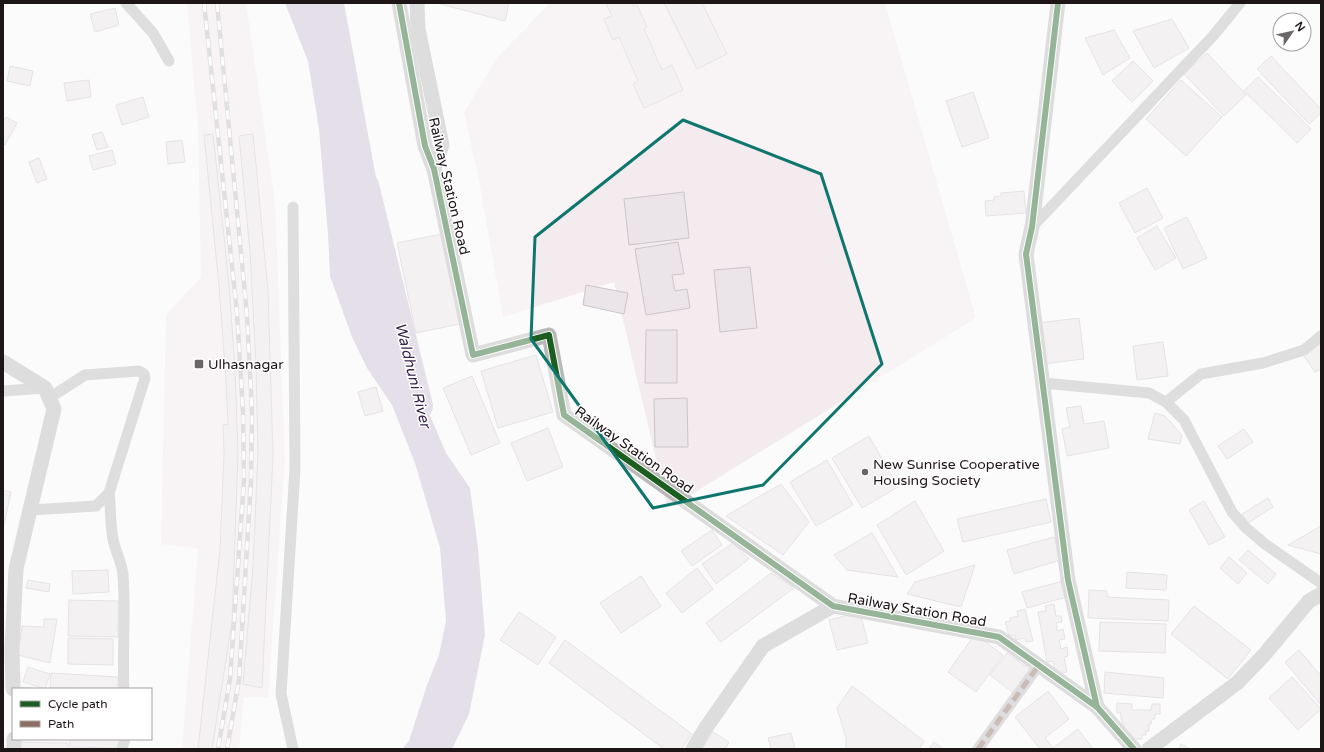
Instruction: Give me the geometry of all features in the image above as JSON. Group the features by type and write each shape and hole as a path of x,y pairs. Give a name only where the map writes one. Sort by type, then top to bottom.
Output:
{"street":[{"path":"126,3 153,33 169,61"},
{"name":"Railway Station Road","path":"399,3 426,146 434,169 473,355 549,335 564,415 833,606 999,637 1097,707 1134,749"},
{"name":"Railway Station Road","path":"417,3 418,29 442,145 434,169"},
{"path":"1058,3 1032,227 1026,254 1068,580 1097,707"},
{"path":"1032,227 1213,36 1240,3"},
{"path":"293,207 295,469 281,694 293,749"},
{"path":"1166,402 1201,374 1263,363 1304,350 1321,336"},
{"path":"3,362 47,393 54,409 16,569 8,650 13,688"},
{"path":"3,391 47,393 85,375 139,370 144,374 145,378 109,493 112,510 112,538 123,573 124,604 122,667 124,688"},
{"path":"1043,383 1150,393 1166,402 1184,420 1232,512 1245,527 1265,544 1321,583"},
{"path":"30,510 96,506 109,493"},
{"path":"1149,749 1237,682 1264,656 1310,601 1321,594"},
{"path":"694,749 705,729 763,646 833,606"},
{"path":"978,749 1039,665"}],"highlighted area":[{"path":"683,120 821,174 882,364 763,485 653,508 531,339 535,237"}],"shaded area":[{"path":"187,3 246,3 275,202 285,459 268,697 244,697 239,749 182,749 198,549 161,544 166,315 201,277 198,127"},
{"path":"285,3 344,3 379,194 375,219 376,245 383,276 388,316 446,453 470,488 478,548 485,635 469,714 452,749 402,749 409,741 427,685 439,655 446,621 440,548 415,463 392,405 367,368 352,337 330,276 319,129 308,61"},
{"path":"550,3 885,3 976,318 668,509 614,282 503,317 479,181 464,112 498,57"}],"building":[{"path":"509,3 505,21 440,4"},
{"path":"606,3 632,3 634,7 637,5 647,27 644,29 662,70 672,65 683,90 644,108 633,84 638,81 619,37 613,40 604,19 612,16"},
{"path":"664,3 702,3 727,54 697,69"},
{"path":"115,8 119,25 95,32 90,14"},
{"path":"1172,19 1189,48 1154,68 1133,31"},
{"path":"1114,30 1130,58 1103,75 1085,38"},
{"path":"1207,53 1246,95 1224,116 1184,74"},
{"path":"1271,56 1321,109 1321,113 1309,124 1257,69"},
{"path":"1133,61 1153,81 1132,102 1112,81"},
{"path":"10,66 33,71 30,86 7,81"},
{"path":"1258,77 1311,129 1297,143 1244,91"},
{"path":"89,80 91,97 67,101 64,83"},
{"path":"1181,80 1222,117 1186,156 1146,119"},
{"path":"973,92 989,138 962,147 946,101"},
{"path":"143,97 149,117 122,125 116,105"},
{"path":"6,117 17,123 5,145 3,143 3,122"},
{"path":"102,132 108,147 97,150 92,135"},
{"path":"213,134 229,284 235,368 238,453 232,622 212,749 198,749 220,549 224,455 223,424 228,425 219,286 204,135"},
{"path":"253,134 268,291 273,456 262,688 243,684 253,566 258,453 256,364 250,252 239,136"},
{"path":"182,140 185,162 168,164 166,142"},
{"path":"112,150 116,164 93,170 89,156"},
{"path":"39,158 47,179 37,183 29,162"},
{"path":"1147,188 1163,218 1135,233 1119,203"},
{"path":"1024,191 1026,213 986,216 985,201 994,200 994,197 1001,196 1001,193"},
{"path":"684,192 689,238 629,245 624,199"},
{"path":"1187,217 1207,258 1183,269 1164,228"},
{"path":"1157,226 1176,258 1155,270 1137,238"},
{"path":"441,234 460,324 416,333 397,243"},
{"path":"678,242 684,274 672,275 675,291 687,289 690,308 646,315 635,249"},
{"path":"750,267 757,328 720,332 714,270"},
{"path":"586,285 628,293 624,314 583,305"},
{"path":"1079,318 1084,359 1043,364 1038,323"},
{"path":"646,330 677,330 677,383 645,383"},
{"path":"1321,339 1321,369 1315,372 1301,352"},
{"path":"1163,342 1168,376 1137,380 1133,346"},
{"path":"536,355 553,412 498,428 481,371"},
{"path":"472,376 500,443 471,455 443,388"},
{"path":"376,387 383,411 365,416 358,392"},
{"path":"687,398 688,447 655,447 654,399"},
{"path":"1081,406 1084,424 1104,421 1109,448 1067,456 1062,429 1070,427 1066,408"},
{"path":"1155,413 1165,416 1182,435 1180,444 1148,439"},
{"path":"548,428 563,467 527,481 511,443"},
{"path":"1244,429 1253,442 1227,459 1218,446"},
{"name":"New Sunrise Cooperative Housing Society","path":"869,436 898,487 862,508 832,458"},
{"path":"827,460 853,505 816,526 790,482"},
{"path":"781,484 809,522 783,555 726,516"},
{"path":"3,490 11,492 4,525 3,525"},
{"path":"1268,498 1273,507 1248,523 1242,514"},
{"path":"1046,499 1051,522 963,542 957,519"},
{"path":"915,501 944,551 906,575 877,525"},
{"path":"1204,501 1225,537 1209,545 1189,510"},
{"path":"1321,526 1321,554 1288,545"},
{"path":"712,530 722,545 692,566 681,551"},
{"path":"872,533 898,577 847,570 834,555"},
{"path":"1054,537 1061,560 1014,574 1007,550"},
{"path":"733,543 749,559 716,584 702,564"},
{"path":"1248,550 1276,574 1268,584 1239,560"},
{"path":"1229,557 1247,573 1238,584 1220,568"},
{"path":"975,565 961,607 907,594 915,582"},
{"path":"697,568 713,589 682,613 666,593"},
{"path":"108,570 109,592 73,594 72,571"},
{"path":"1127,572 1167,575 1166,590 1126,588"},
{"path":"771,573 794,588 721,642 706,623"},
{"path":"641,576 661,606 621,633 600,603"},
{"path":"28,580 50,584 49,592 26,588"},
{"path":"1063,581 1067,597 1027,608 1022,592"},
{"path":"1089,590 1107,591 1107,597 1169,600 1168,621 1088,618"},
{"path":"69,600 118,601 118,637 68,636"},
{"path":"1054,604 1056,616 1061,616 1062,622 1056,623 1057,631 1063,629 1065,639 1059,640 1061,649 1067,647 1068,656 1064,657 1067,672 1056,674 1053,661 1047,662 1038,612 1046,611 1045,606"},
{"path":"1194,606 1251,650 1228,679 1171,634"},
{"path":"1025,609 1033,641 1026,642 1025,638 1016,640 1015,635 1009,636 1005,622 1010,621 1010,618 1018,616 1017,611"},
{"path":"519,612 556,637 538,665 500,640"},
{"path":"860,612 868,643 837,650 829,620"},
{"path":"44,619 57,619 50,663 18,655 22,626 44,627"},
{"path":"1100,622 1166,624 1165,653 1099,651"},
{"path":"975,634 1003,655 976,692 948,672"},
{"path":"68,638 113,639 113,665 68,664"},
{"path":"565,640 692,734 681,749 664,749 549,663"},
{"path":"1299,650 1321,676 1320,704 1285,662"},
{"path":"1007,653 1032,671 1015,694 990,675"},
{"path":"28,667 50,674 45,688 23,682"},
{"path":"1105,672 1164,678 1163,698 1104,693"},
{"path":"51,673 118,677 118,688 50,688"},
{"path":"1292,677 1321,709 1298,730 1269,698"},
{"path":"852,686 924,741 919,749 846,749 846,738 837,708"},
{"path":"1048,691 1069,719 1045,738 1053,748 1078,729 1093,749 1040,749 1015,717"},
{"path":"1117,703 1132,704 1132,710 1151,710 1152,704 1160,704 1160,714 1155,714 1155,719 1152,719 1151,724 1149,724 1149,731 1146,731 1146,735 1142,735 1142,739 1132,739 1132,735 1127,735 1124,730 1124,723 1122,723 1121,713 1117,713"},
{"path":"713,732 729,742 725,749 702,749"},
{"path":"791,733 795,749 771,749 768,738"},
{"path":"70,740 121,740 121,748 70,747"},
{"path":"17,742 68,743 68,749 17,749"},
{"path":"934,742 943,749 929,749"},
{"path":"1181,744 1190,749 1179,749"}],"waterway":[{"name":"Waldhuni River","path":"367,185 421,406"}],"railway":[{"path":"204,3 237,313 243,412 244,480 230,679 218,749"},
{"path":"217,3 247,315 252,412 251,480 239,680 227,749"}],"marked path":[{"path":"978,749 1039,665"}],"cycle path":[{"path":"399,3 425,146 434,169 473,355 549,335 564,415 833,606 999,637 1097,707 1134,749"},
{"path":"1058,3 1032,227 1026,254 1068,580 1097,707"}],"place":[{"name":"Ulhasnagar","path":"199,364"},
{"name":"New Sunrise Cooperative Housing Society","path":"865,472"}]}
